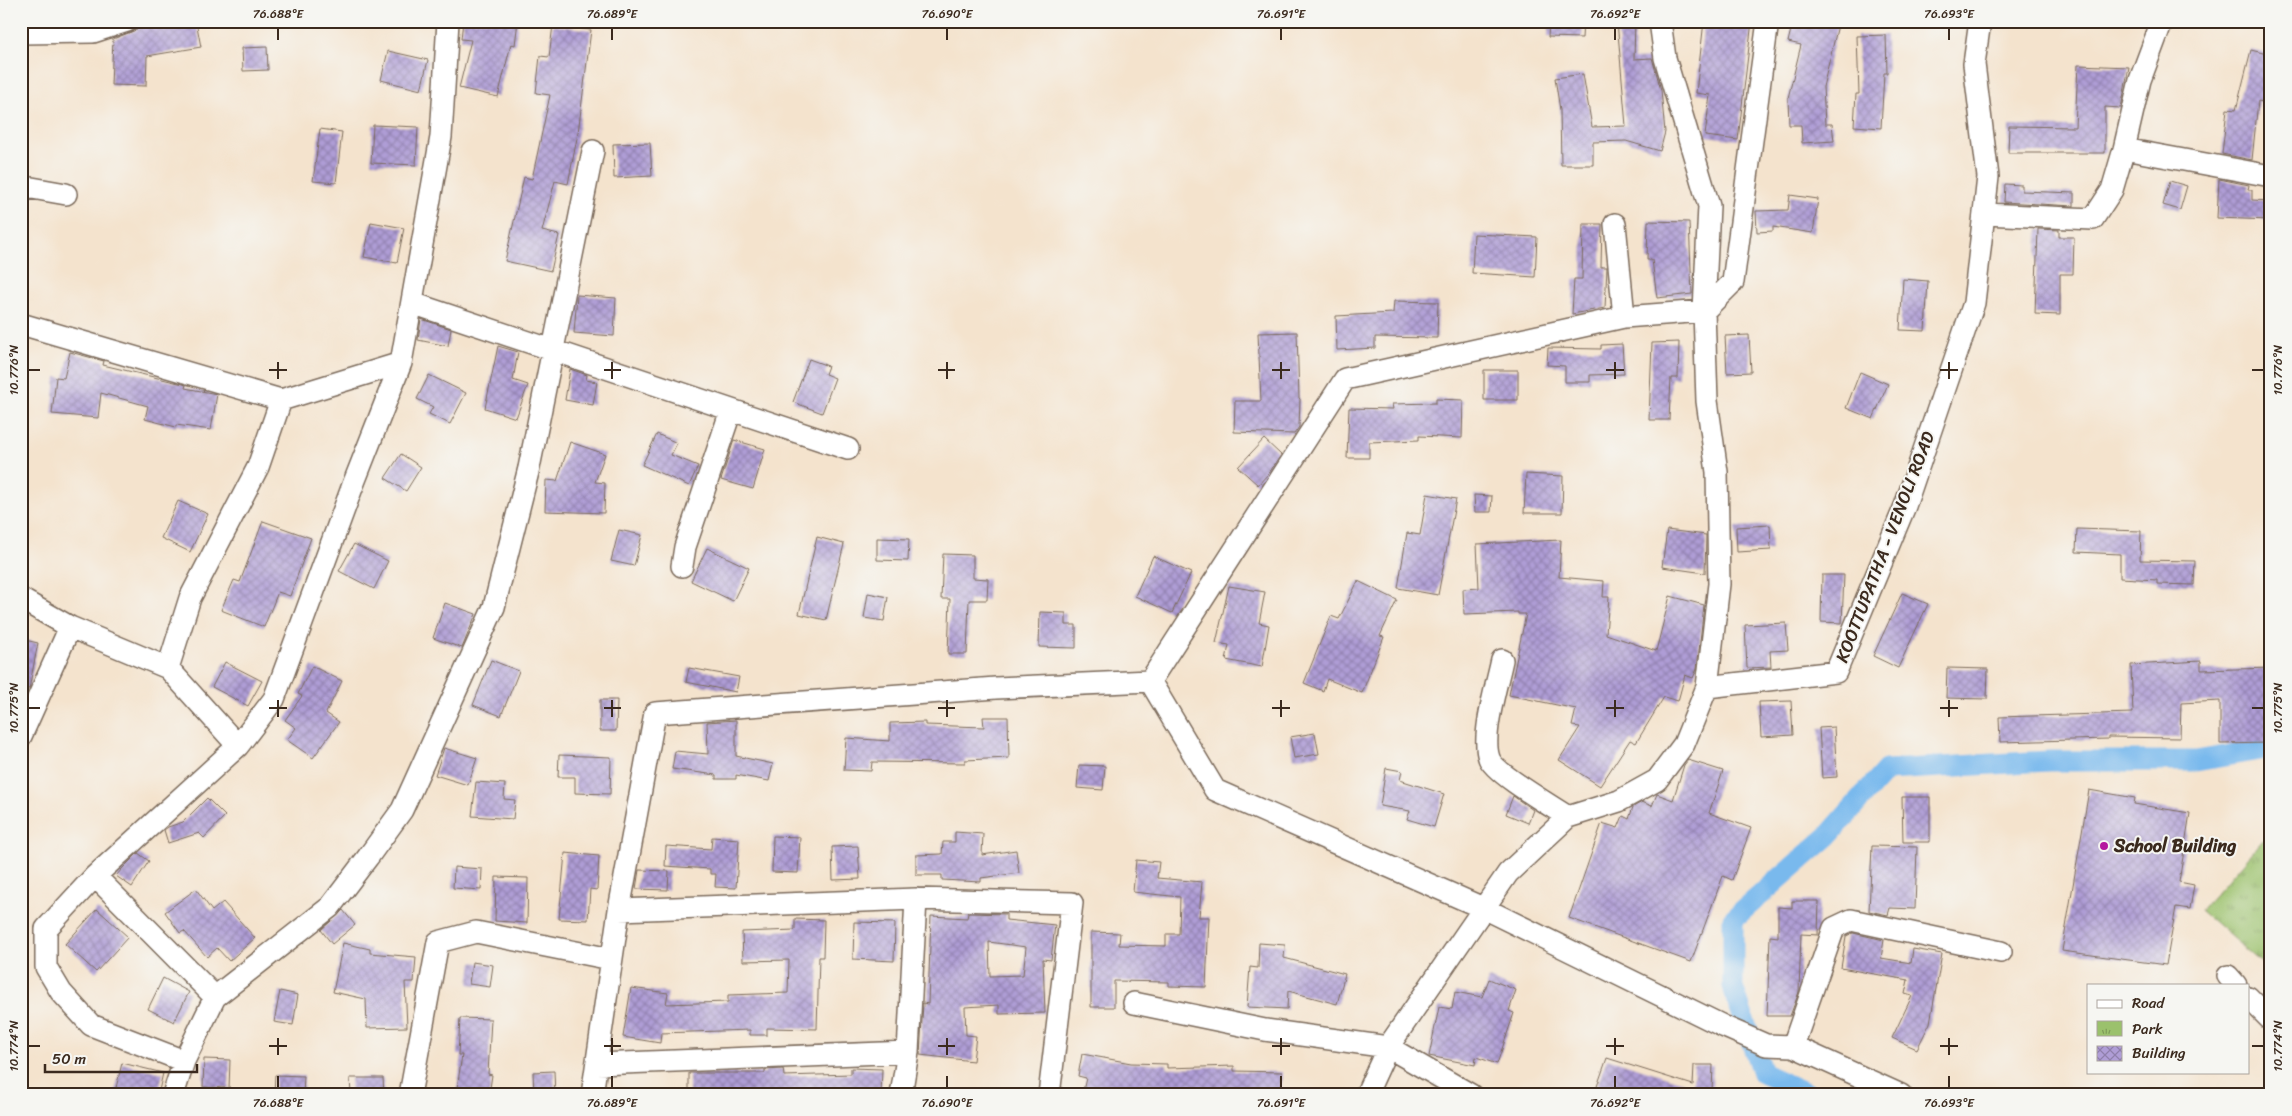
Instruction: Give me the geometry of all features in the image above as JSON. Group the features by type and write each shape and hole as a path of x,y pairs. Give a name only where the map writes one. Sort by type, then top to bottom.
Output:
{"street":[{"path":"21,33 48,27 93,32 128,21"},
{"path":"184,1061 91,1026 61,992 46,967 46,929 95,876 238,746 274,699 353,485 401,363 441,137 448,21"},
{"path":"1366,1095 1388,1047 1508,873 1568,817 1619,801 1657,780 1684,744 1707,687 1719,584 1716,472 1707,401 1704,311 1709,206 1665,58 1660,21"},
{"path":"1150,681 1345,379 1624,317 1704,311 1733,282 1768,21"},
{"name":"KOOTTUPATHA - VENOLI ROAD","path":"1707,687 1836,672 1905,506 1974,303 1988,177 1974,64 1980,21"},
{"path":"1984,214 2094,219 2112,190 2124,149 2140,80 2162,21"},
{"path":"2124,149 2271,176"},
{"path":"173,1095 184,1061 215,997 330,906 402,810 494,607 528,468 593,151"},
{"path":"21,190 32,188 66,194"},
{"path":"1615,224 1624,317"},
{"path":"412,303 848,448"},
{"path":"21,324 281,400 401,363"},
{"path":"168,668 190,598 258,467 281,400"},
{"path":"682,566 685,547 731,410"},
{"path":"21,599 70,627 168,668 238,746"},
{"path":"21,736 70,627"},
{"path":"1502,660 1487,735 1489,759 1499,771 1568,817"},
{"path":"1150,681 1215,790 1483,908 1725,1027 1766,1045 1793,1046 1901,1095"},
{"path":"592,1095 619,910 655,712 987,688 1150,681"},
{"path":"95,876 215,997"},
{"path":"619,910 916,899 1072,903 1049,1095"},
{"path":"901,1095 908,1052 916,899"},
{"path":"1793,1046 1834,928 1850,920 2001,952"},
{"path":"410,1095 438,942 476,932 611,959"},
{"path":"2250,999 2271,1020"},
{"path":"1134,1003 1265,1030 1388,1047 1471,1095"},
{"path":"598,1064 908,1052"}],"green space":[{"path":"2271,831 2271,971 2201,911"}],"building":[{"path":"139,21 196,21 201,47 147,56 146,86 111,85 113,39 136,30"},
{"path":"463,21 518,21 515,45 511,44 498,97 459,88 471,40 461,39"},
{"path":"1549,21 1583,21 1582,38 1548,37"},
{"path":"1617,21 1635,21 1634,59 1652,58 1661,90 1665,132 1660,151 1626,141 1593,142 1593,165 1561,165 1560,110 1555,78 1583,74 1592,127 1626,126"},
{"path":"1704,21 1752,21 1738,140 1705,136 1710,95 1696,93"},
{"path":"1793,21 1839,21 1823,87 1825,124 1832,124 1834,141 1802,143 1801,125 1789,125 1788,98 1801,45 1788,42"},
{"path":"553,25 591,30 578,133 568,184 555,181 542,231 559,235 551,271 505,261 524,177 532,179 550,95 536,93 540,56 549,57"},
{"path":"1886,35 1887,73 1884,73 1881,128 1854,126 1856,94 1859,94 1857,36"},
{"path":"267,47 268,70 243,71 242,48"},
{"path":"2251,50 2271,55 2271,90 2268,103 2258,101 2252,160 2222,154 2227,109 2236,110"},
{"path":"388,51 428,60 421,90 381,80"},
{"path":"2078,65 2129,67 2121,108 2105,107 2105,153 2008,153 2009,126 2075,127"},
{"path":"373,125 418,127 416,165 371,163"},
{"path":"320,129 342,132 336,183 313,181"},
{"path":"650,143 652,176 614,178 613,144"},
{"path":"2219,179 2249,185 2248,190 2252,190 2252,200 2271,201 2271,220 2217,218"},
{"path":"2170,181 2187,186 2180,210 2163,205"},
{"path":"2005,184 2022,185 2022,191 2074,193 2074,206 2004,202"},
{"path":"1790,195 1818,199 1813,233 1773,227 1773,231 1757,232 1756,211 1788,210"},
{"path":"1648,221 1689,222 1692,294 1657,298 1652,260 1647,260"},
{"path":"371,222 404,228 397,263 364,257"},
{"path":"1583,224 1602,224 1601,267 1607,267 1605,308 1572,314 1574,279 1582,279"},
{"path":"2038,229 2059,230 2059,237 2074,237 2073,274 2060,274 2060,315 2035,314"},
{"path":"1474,234 1537,237 1535,277 1472,273"},
{"path":"1903,279 1928,281 1925,331 1900,330"},
{"path":"577,295 616,298 614,336 574,333"},
{"path":"1394,301 1438,302 1437,338 1375,337 1375,348 1337,350 1336,316 1393,313"},
{"path":"421,319 451,329 448,346 418,340"},
{"path":"1297,332 1300,399 1299,427 1294,434 1234,432 1235,401 1261,401 1258,333"},
{"path":"1749,335 1751,372 1727,373 1725,336"},
{"path":"1679,342 1678,378 1671,378 1669,420 1649,420 1652,343"},
{"path":"1622,344 1624,374 1590,375 1590,382 1565,382 1565,366 1547,365 1548,348 1601,349 1601,345"},
{"path":"498,346 518,352 513,380 528,385 516,418 485,408"},
{"path":"70,352 104,361 103,365 183,384 186,385 185,388 217,394 211,430 176,425 176,427 145,419 148,406 101,393 98,418 52,414 56,377 64,378"},
{"path":"809,359 828,366 825,374 835,378 822,413 793,402"},
{"path":"570,369 587,375 586,380 597,382 593,405 565,400"},
{"path":"1484,370 1518,370 1518,400 1484,400"},
{"path":"1860,372 1888,384 1873,419 1846,408"},
{"path":"429,375 466,393 450,424 429,414 433,407 417,399"},
{"path":"1436,399 1463,400 1462,438 1419,436 1419,440 1369,442 1369,458 1347,458 1349,408 1393,409 1392,404 1436,403"},
{"path":"657,434 677,443 671,455 698,466 689,486 642,465"},
{"path":"1264,439 1281,455 1258,485 1238,467"},
{"path":"734,440 765,449 753,489 721,480"},
{"path":"570,442 605,454 595,482 605,483 604,513 545,511 546,480 557,481"},
{"path":"401,454 421,467 406,491 385,478"},
{"path":"1526,474 1563,476 1562,513 1524,513"},
{"path":"1427,494 1456,499 1438,595 1398,588 1407,533 1420,535"},
{"path":"1474,495 1492,496 1491,512 1475,512"},
{"path":"178,501 208,514 190,552 161,538"},
{"path":"263,521 311,538 290,596 278,592 264,627 221,610 234,580 240,582"},
{"path":"1770,525 1771,550 1737,552 1736,527"},
{"path":"2077,529 2141,531 2140,560 2195,561 2194,585 2157,584 2157,580 2120,578 2120,554 2076,552"},
{"path":"619,530 642,535 634,566 611,561"},
{"path":"1667,530 1706,535 1705,573 1662,567"},
{"path":"817,537 844,544 826,620 799,614"},
{"path":"877,538 909,539 908,561 877,560"},
{"path":"1561,540 1559,577 1604,581 1603,597 1609,597 1606,634 1656,651 1670,596 1704,605 1697,669 1693,678 1685,675 1678,701 1664,697 1636,743 1630,740 1600,786 1559,760 1580,727 1572,726 1576,709 1509,695 1526,614 1518,614 1518,612 1464,614 1463,589 1479,588 1477,544"},
{"path":"354,544 388,561 374,589 339,571"},
{"path":"707,548 749,568 733,601 691,581"},
{"path":"943,554 973,555 973,578 988,579 987,600 969,600 967,654 948,654 950,599 941,599"},
{"path":"1153,556 1191,573 1172,613 1135,596"},
{"path":"1822,575 1844,575 1842,623 1821,622"},
{"path":"1358,581 1397,600 1380,636 1384,637 1362,693 1327,679 1323,691 1304,683 1331,616 1339,619"},
{"path":"1229,586 1265,592 1259,623 1269,625 1262,667 1226,660 1229,645 1216,643"},
{"path":"868,593 888,597 884,621 864,618"},
{"path":"1902,593 1928,604 1898,668 1873,656"},
{"path":"445,603 476,614 462,648 433,638"},
{"path":"1040,612 1066,613 1066,625 1076,625 1076,648 1039,647"},
{"path":"1786,623 1788,650 1770,651 1771,667 1747,668 1745,625"},
{"path":"21,639 38,643 29,689 21,688"},
{"path":"491,660 519,671 501,716 473,705"},
{"path":"2201,661 2201,670 2271,668 2271,697 2268,697 2269,743 2220,744 2220,701 2181,703 2180,738 2108,737 2108,739 2000,742 1999,717 2133,713 2131,665"},
{"path":"225,662 262,681 248,706 212,687"},
{"path":"312,666 342,681 326,713 339,722 313,758 287,740 296,728 285,720 302,696 298,694"},
{"path":"689,668 739,677 736,692 686,682"},
{"path":"1947,668 1988,669 1987,699 1946,698"},
{"path":"600,700 617,700 616,731 600,731"},
{"path":"1791,701 1793,735 1761,737 1759,702"},
{"path":"983,717 1008,717 1009,758 965,760 965,763 872,762 871,771 844,770 846,738 890,741 890,723 925,722 925,725 984,727"},
{"path":"736,720 736,756 773,764 769,781 736,775 736,779 716,779 716,775 672,769 675,751 708,754 707,722"},
{"path":"1834,727 1837,777 1822,778 1819,728"},
{"path":"1315,733 1319,754 1294,758 1290,737"},
{"path":"444,748 477,758 468,785 435,775"},
{"path":"559,755 611,757 610,794 575,793 575,777 558,777"},
{"path":"1688,760 1723,771 1709,813 1751,828 1732,880 1723,876 1691,962 1569,918 1602,823 1618,828 1623,816 1629,819 1633,807 1642,802 1652,806 1657,794 1673,800 1684,765"},
{"path":"1079,765 1105,766 1103,790 1077,788"},
{"path":"1386,768 1402,771 1400,780 1444,794 1434,827 1407,819 1410,811 1380,806"},
{"path":"476,782 505,784 504,799 515,800 513,819 472,816"},
{"name":"School Building","path":"2089,790 2135,798 2134,804 2190,813 2179,882 2194,885 2190,909 2176,907 2166,965 2062,951"},
{"path":"1513,796 1533,810 1528,823 1506,814"},
{"path":"1902,797 1930,797 1930,842 1903,842"},
{"path":"207,798 225,816 204,838 199,833 168,843 164,830 183,822"},
{"path":"955,832 983,834 982,855 1016,850 1019,873 981,878 981,882 942,880 942,875 916,875 916,855 942,854 943,842 955,842"},
{"path":"773,836 800,837 798,873 772,872"},
{"path":"712,837 739,839 736,888 715,887 716,874 710,874 710,869 665,866 666,846 711,849"},
{"path":"858,846 860,879 833,880 832,847"},
{"path":"1872,846 1917,847 1915,909 1890,908 1888,915 1869,911"},
{"path":"138,853 149,861 132,887 116,876"},
{"path":"565,853 599,856 597,890 590,889 588,920 559,919"},
{"path":"1136,860 1159,862 1157,878 1202,882 1199,917 1209,917 1206,987 1169,986 1169,982 1114,981 1114,1007 1091,1007 1091,932 1120,933 1119,945 1166,946 1166,934 1179,934 1180,897 1133,892"},
{"path":"454,867 482,869 481,890 453,888"},
{"path":"639,870 669,871 668,890 636,889"},
{"path":"496,877 528,878 527,923 495,921"},
{"path":"196,889 212,911 223,902 255,938 229,961 217,948 207,957 184,931 180,933 165,912"},
{"path":"1792,901 1819,901 1818,935 1801,934 1799,992 1790,1016 1767,1016 1770,936 1778,937 1778,907 1792,908"},
{"path":"97,909 128,937 96,972 65,944"},
{"path":"343,910 355,925 332,944 321,930"},
{"path":"968,913 1006,914 1006,920 1055,925 1051,960 1043,959 1045,1013 999,1014 999,1005 965,1007 966,1035 976,1036 973,1061 920,1055 923,1003 928,1004 931,916 967,918","holes":["989,942 1026,947 1023,975 990,976"]},
{"path":"795,919 824,920 823,957 819,957 817,1029 767,1028 767,1035 750,1035 750,1030 661,1033 660,1043 623,1037 631,988 668,993 666,1004 728,1002 728,995 788,993 789,960 743,961 742,932 795,930"},
{"path":"854,922 895,923 894,961 853,959"},
{"path":"1853,933 1884,940 1881,958 1911,963 1913,949 1942,954 1930,1023 1917,1049 1892,1038 1912,996 1905,994 1908,980 1841,968 1846,936"},
{"path":"343,943 370,949 370,953 416,957 414,982 405,982 407,1027 367,1028 366,999 333,992"},
{"path":"1259,943 1285,945 1284,958 1345,974 1337,1004 1288,991 1287,1009 1247,1007 1250,967 1258,968"},
{"path":"472,962 493,965 490,987 469,984"},
{"path":"163,978 189,992 174,1022 148,1009"},
{"path":"1489,979 1516,990 1509,1011 1514,1013 1497,1064 1476,1057 1475,1065 1429,1056 1439,1007 1452,1009 1455,992 1482,997"},
{"path":"280,991 298,995 293,1025 274,1022"},
{"path":"460,1018 491,1019 488,1074 492,1075 489,1095 456,1095 462,1055 458,1055"},
{"path":"1082,1054 1131,1063 1167,1064 1167,1068 1234,1066 1234,1071 1282,1072 1281,1095 1102,1095 1083,1091 1086,1078 1078,1076"},
{"path":"1607,1058 1693,1085 1694,1065 1713,1065 1712,1091 1715,1092 1715,1095 1594,1095"},
{"path":"204,1059 230,1060 229,1088 203,1087"},
{"path":"122,1063 163,1073 158,1095 125,1095 115,1092"},
{"path":"851,1068 882,1069 881,1095 689,1095 689,1073 765,1073 765,1070 783,1069 784,1076 851,1074"},
{"path":"554,1071 555,1095 534,1095 533,1072"},
{"path":"275,1075 304,1076 303,1095 274,1095"},
{"path":"350,1078 383,1078 384,1095 351,1095"}],"waterway":[{"path":"1811,1095 1762,1073 1733,987 1733,919 1828,836 1886,770 2049,761 2196,761 2271,748"}],"place":[{"name":"School Building","path":"2104,846"}]}
